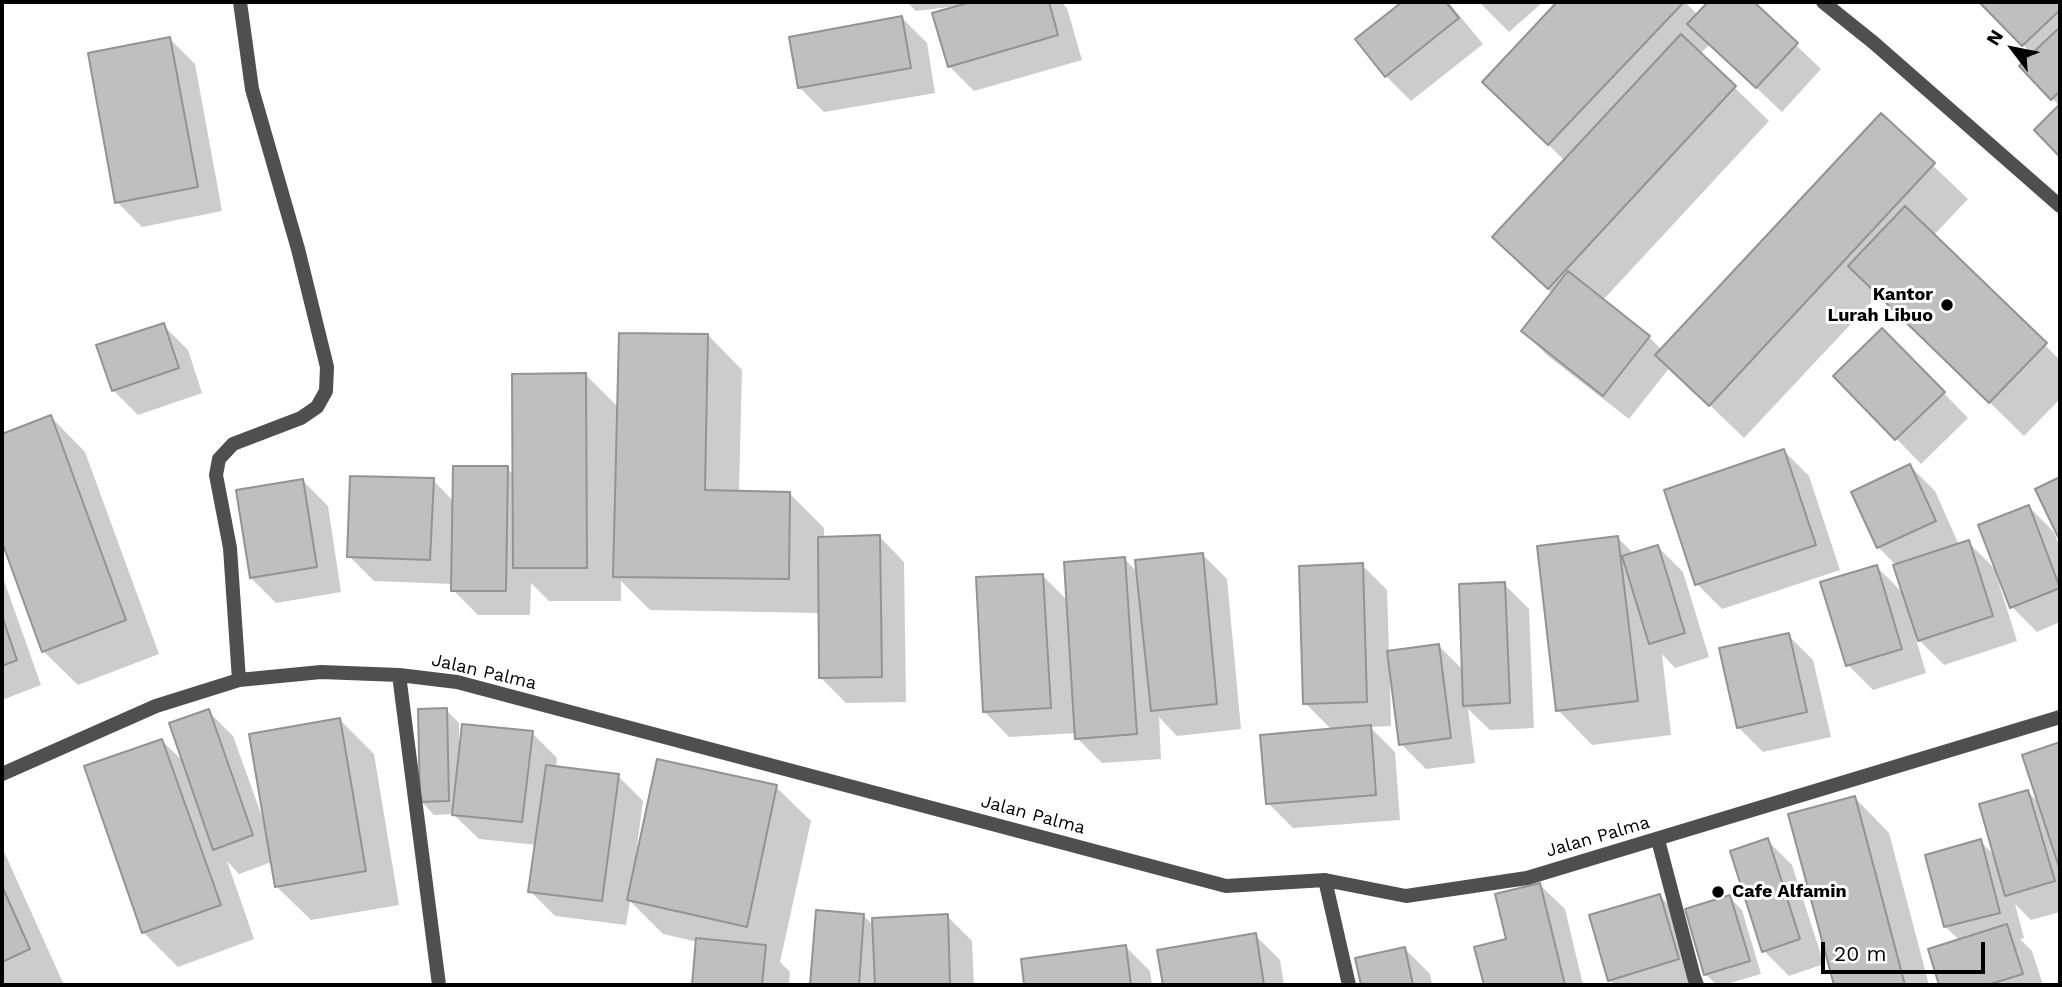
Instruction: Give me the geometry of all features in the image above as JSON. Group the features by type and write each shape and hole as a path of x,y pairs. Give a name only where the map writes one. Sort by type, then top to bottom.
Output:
{"street":[{"path":"239,680 230,548 216,475 219,459 233,444 301,418 317,408 326,391 327,367 298,249 252,89 240,2"},
{"path":"1823,2 1874,43 2060,206"},
{"name":"Jalan Palma","path":"2,774 156,706 239,680 321,672 399,675 457,682 1226,886 1325,880 1406,896 1527,878 2060,717"},
{"path":"399,675 439,985"},
{"path":"1658,840 1697,985"},
{"path":"1325,880 1349,985"}],"building":[{"path":"971,2 1049,2 1058,35 948,67 932,13"},
{"path":"1402,2 1446,2 1459,18 1385,77 1355,39"},
{"path":"1557,2 1684,2 1548,145 1482,82"},
{"path":"1708,2 1754,2 1798,43 1756,88 1687,24"},
{"path":"1979,2 2060,2 2060,10 2022,46"},
{"path":"902,16 911,68 798,88 789,37"},
{"path":"2060,27 2060,91 2051,100 2019,66"},
{"path":"1681,34 1736,86 1548,289 1492,237"},
{"path":"170,37 198,187 115,203 88,53"},
{"path":"2060,104 2060,157 2034,130"},
{"path":"1881,113 1935,163 1709,406 1655,355"},
{"name":"Kantor Lurah Libuo","path":"1905,206 2047,343 1989,403 1848,266"},
{"path":"1568,271 1650,336 1603,396 1521,331"},
{"path":"164,323 179,368 112,391 96,345"},
{"path":"1882,328 1945,392 1895,440 1833,376"},
{"path":"619,333 708,334 705,490 790,492 789,579 613,577"},
{"path":"586,373 587,568 513,568 512,374"},
{"path":"51,415 126,620 42,652 2,542 2,434"},
{"path":"1784,449 1816,545 1695,585 1664,490"},
{"path":"1910,464 1936,521 1877,548 1851,492"},
{"path":"453,466 508,466 506,591 451,591"},
{"path":"350,476 434,478 430,560 347,557"},
{"path":"2060,477 2060,541 2035,489"},
{"path":"303,479 317,567 250,578 236,490"},
{"path":"2029,505 2060,588 2010,608 1978,525"},
{"path":"880,535 882,677 819,678 818,537"},
{"path":"1618,536 1638,701 1556,711 1537,546"},
{"path":"1969,540 1993,616 1918,641 1893,565"},
{"path":"1658,545 1685,633 1649,644 1622,556"},
{"path":"1203,553 1217,704 1151,711 1135,560"},
{"path":"1125,557 1137,734 1075,739 1064,562"},
{"path":"1363,563 1367,702 1303,704 1299,566"},
{"path":"1877,565 1902,649 1846,666 1820,582"},
{"path":"1043,574 1051,708 983,712 976,577"},
{"path":"1505,582 1510,703 1463,706 1459,584"},
{"path":"2,616 17,660 2,666"},
{"path":"1789,633 1807,712 1737,728 1719,648"},
{"path":"1439,644 1451,738 1399,745 1387,651"},
{"path":"447,708 449,801 420,802 418,709"},
{"path":"209,709 253,835 213,850 169,723"},
{"path":"340,718 366,871 275,887 249,734"},
{"path":"462,724 533,731 522,822 452,815"},
{"path":"1371,725 1376,795 1266,804 1260,735"},
{"path":"162,739 221,905 142,933 84,766"},
{"path":"2060,742 2060,870 2022,755"},
{"path":"657,759 777,785 747,927 627,900"},
{"path":"546,765 619,774 602,901 528,892"},
{"path":"2028,790 2055,881 2005,896 1979,804"},
{"path":"1855,796 1905,985 1834,985 1788,814"},
{"path":"1768,838 1800,939 1762,952 1730,851"},
{"path":"1981,839 2000,913 1944,927 1925,855"},
{"path":"1540,883 1565,985 1484,985 1474,947 1506,939 1495,894"},
{"path":"2,886 30,949 2,962"},
{"path":"1660,894 1679,959 1608,981 1589,915"},
{"path":"1730,895 1750,961 1704,975 1685,909"},
{"path":"816,910 864,914 859,985 810,985"},
{"path":"948,914 950,985 875,985 872,918"},
{"path":"2007,924 2023,974 1987,985 1939,985 1928,949"},
{"path":"1256,933 1264,985 1163,985 1157,950"},
{"path":"696,938 766,945 762,985 692,985"},
{"path":"1126,945 1131,985 1024,985 1021,959"},
{"path":"1405,947 1413,985 1361,985 1355,958"}],"place":[{"name":"Kantor Lurah Libuo","path":"1947,305"},
{"name":"Cafe Alfamin","path":"1718,892"}]}
